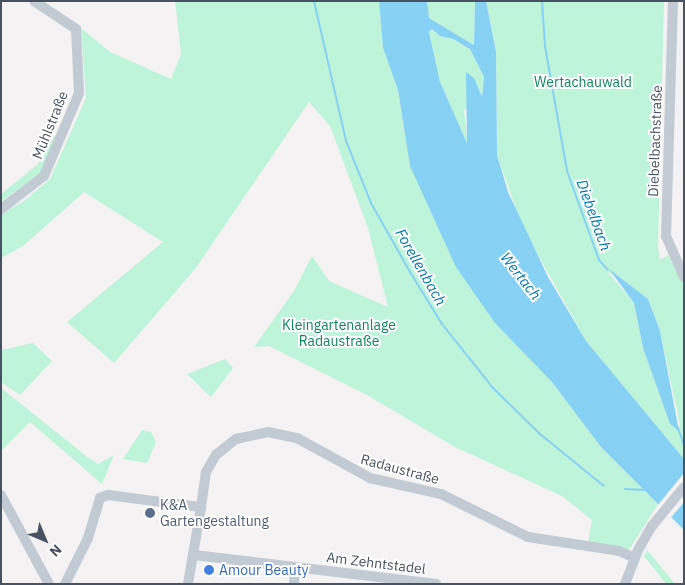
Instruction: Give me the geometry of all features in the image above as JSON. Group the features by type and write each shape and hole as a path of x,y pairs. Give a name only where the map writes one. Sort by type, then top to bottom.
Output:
{"street":[{"name":"Mühlstraße","path":"1,209 44,176 72,115 79,93 76,30 34,1"},
{"name":"Diebelbachstraße","path":"673,1 666,236 684,277"},
{"name":"Radaustraße","path":"188,584 206,472 226,446 245,435 282,434 314,446 356,473 441,494 516,533 546,542 619,551 634,558"},
{"path":"625,584 634,558 658,518 684,487"},
{"path":"1,495 49,584"},
{"path":"65,584 88,538 100,498 108,495 201,507"},
{"name":"Am Zehntstadel","path":"194,555 436,584"},
{"path":"294,584 295,567"}],"green space":[{"name":"Kleingartenanlage Radaustraße","path":"175,1 379,1 383,48 398,90 410,166 552,382 601,447 658,504 629,550 588,543 592,520 562,496 455,447 367,395 269,346 254,347 294,291 312,256 329,281 388,307 368,228 330,126 309,102 195,269 114,363 67,322 163,242 84,192 23,246 1,258 1,214 24,201 50,179 86,98 81,28 110,52 171,79 181,54"},
{"path":"427,1 475,1 474,45 429,18"},
{"name":"Wertachauwald","path":"486,1 664,1 658,245 660,260 668,255 684,284 684,459 586,341 522,226 497,155 496,52","holes":["607,271 648,299 660,331 680,425 678,430 670,424 643,348 634,303"]},
{"path":"432,29 440,36 453,39 470,49 484,77 482,98 464,110 468,145 440,82 429,32"},
{"path":"55,135 59,138 44,170 1,202 1,194 38,164"},
{"path":"33,343 52,361 20,395 1,382 1,350"},
{"path":"225,359 233,368 211,397 187,374"},
{"path":"1,388 98,464 114,455 102,484 30,422 1,451"},
{"path":"142,430 151,432 156,442 147,463 123,459"},
{"path":"647,550 675,584 666,584 644,556"}],"water":[{"name":"Wertach","path":"379,1 427,1 429,18 474,45 475,1 486,1 496,52 497,155 508,192 548,277 586,341 684,459 684,530 601,447 552,382 495,323 456,267 410,166 398,90 383,48","holes":["432,29 440,36 453,39 470,49 484,77 482,97 474,78 466,72 467,143 440,82 429,32"]},
{"path":"609,269 648,299 660,331 679,431 670,424 643,348 634,303"}],"pier":[{"path":"684,473 684,502 670,519 657,506"}],"waterway":[{"name":"Forellenbach","path":"314,1 346,141 371,203 410,272 442,324 493,388 540,434 604,486"},
{"name":"Diebelbach","path":"542,1 545,46 567,171 599,260 608,270"},
{"name":"Diebelbach","path":"678,428 684,445"},
{"name":"Forellenbach","path":"625,489 645,490"}],"place":[{"name":"K&A Gartengestaltung","path":"150,513"},
{"name":"Amour Beauty","path":"209,570"}]}
